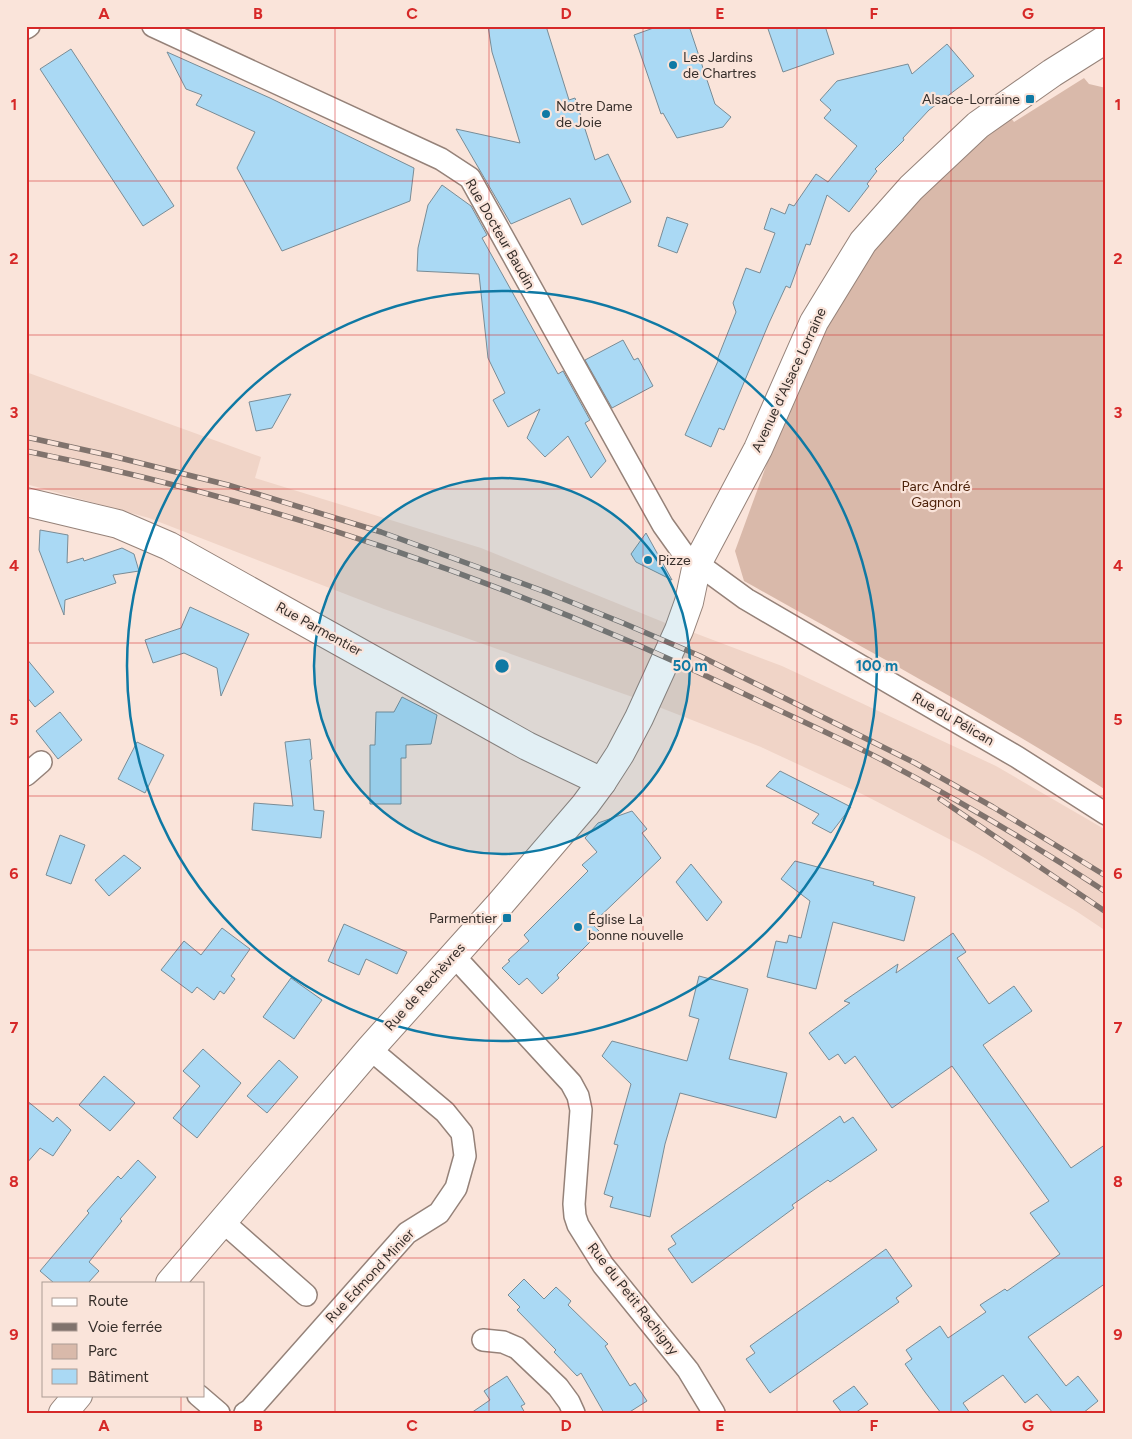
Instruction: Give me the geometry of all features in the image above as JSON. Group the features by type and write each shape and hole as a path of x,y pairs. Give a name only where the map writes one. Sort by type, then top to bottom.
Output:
{"street":[{"name":"Rue Docteur Baudin","path":"153,26 441,159 470,178 663,525 683,552 697,564"},
{"name":"Avenue d'Alsace Lorraine","path":"697,564 758,449 814,322 863,242 911,188 978,126 1052,73 1106,40"},
{"name":"Rue Parmentier","path":"26,502 118,524 169,546 527,746 602,782"},
{"name":"Rue de Rechèvres","path":"171,1282 370,1049 454,956 585,805 602,782 634,729 679,630 689,602 697,564"},
{"name":"Rue du Pélican","path":"697,564 746,599 1017,757 1106,814"},
{"name":"Rue du Petit Rachigny","path":"454,956 571,1082 578,1096 581,1110 574,1204 578,1225 603,1265 688,1370 714,1413"},
{"name":"Rue Edmond Minier","path":"246,1413 407,1233 439,1213 456,1188 465,1156 462,1133 445,1112 370,1049"},
{"path":"222,1222 306,1294"},
{"path":"483,1340 503,1342 517,1348 558,1388 574,1413"},
{"path":"63,1413 77,1396"},
{"path":"199,1396 219,1413"}],"shaded area":[{"path":"26,372 261,457 255,478 481,548 673,626 641,700 384,609 149,518 26,484"},
{"path":"684,629 782,666 996,766 1106,830 1106,931 1076,911 978,854 864,795 761,747 651,704"}],"green space":[{"name":"Parc André Gagnon","path":"1084,78 1089,84 1106,88 1106,790 972,709 744,581 735,551 792,395 818,340 846,291 885,235 952,160 1011,118 1014,122"}],"building":[{"name":"Notre Dame de Joie","path":"488,26 546,26 569,100 575,98 595,160 608,154 631,202 582,225 570,198 511,224 456,129 520,143 492,52"},
{"name":"Les Jardins de Chartres","path":"659,26 689,26 715,104 731,117 723,127 677,138 663,113 661,114 634,35"},
{"name":"Les Jardins de Chartres","path":"767,26 825,26 834,54 783,72"},
{"path":"947,44 974,76 929,110 903,138 904,140 875,169 877,171 867,184 869,186 849,212 827,195 810,245 806,244 790,288 786,286 724,430 719,428 711,447 685,435 718,361 736,312 733,303 746,268 760,273 775,233 764,229 771,208 785,214 789,204 794,206 816,174 828,182 857,146 824,118 831,110 820,100 837,81 908,64 912,74"},
{"path":"71,49 174,206 143,226 40,69"},
{"path":"167,52 270,98 414,168 410,201 282,251 237,168 255,132 196,105 202,95 186,89"},
{"path":"442,185 471,206 487,235 482,238 558,374 563,371 590,420 585,423 606,461 591,478 568,436 545,457 527,438 540,409 508,427 493,400 505,393 488,358 479,274 417,271 418,248 428,205"},
{"path":"667,217 688,224 677,253 658,246"},
{"path":"623,340 634,360 638,358 653,386 612,408 585,360"},
{"path":"291,394 272,428 256,431 249,402"},
{"path":"40,530 68,535 67,563 83,558 84,561 122,548 134,554 139,571 113,575 116,583 65,600 64,615 39,550"},
{"path":"646,533 672,580 636,562 631,554"},
{"path":"190,607 249,634 221,696 217,668 184,653 153,663 145,640 181,628"},
{"path":"26,658 54,692 35,707 26,696"},
{"path":"402,697 437,715 431,744 406,745 406,758 401,758 401,804 370,804 370,745 375,745 376,712 394,712"},
{"path":"60,712 82,740 58,759 36,731"},
{"path":"310,739 314,810 324,811 321,838 252,830 254,803 293,806 285,742"},
{"path":"137,742 164,755 145,793 118,779"},
{"path":"780,771 851,807 831,833 812,823 819,814 766,786"},
{"path":"632,811 647,829 642,833 661,858 592,924 600,932 557,975 559,978 542,994 527,978 519,985 502,968 529,941 524,935 588,871 582,865 597,852 585,838 598,823"},
{"path":"60,835 85,845 71,884 46,875"},
{"path":"124,855 141,868 109,896 95,880"},
{"path":"795,861 874,882 873,885 915,897 904,941 833,922 816,989 767,977 776,941 787,943 789,935 801,938 810,901 781,879"},
{"path":"691,864 722,902 707,921 676,882"},
{"path":"344,924 407,952 397,974 366,959 359,975 328,961"},
{"path":"222,928 250,949 231,976 235,979 224,994 220,991 214,1000 197,987 192,993 161,970 184,941 201,955"},
{"path":"953,933 966,952 957,958 989,1004 1014,986 1032,1011 983,1045 1071,1168 1106,1144 1106,1283 1028,1337 1066,1386 1078,1376 1098,1401 1083,1413 1053,1413 1037,1394 1025,1403 1003,1375 963,1403 970,1413 941,1413 925,1392 905,1364 912,1359 906,1350 940,1326 948,1338 986,1312 980,1305 1005,1289 1007,1291 1060,1254 1030,1213 1049,1201 952,1066 892,1108 855,1056 845,1064 838,1054 829,1060 809,1033 850,1003 844,1001 898,964 896,973"},
{"path":"699,976 748,989 729,1059 787,1073 776,1118 680,1093 665,1144 650,1217 610,1207 613,1197 604,1194 618,1145 614,1144 631,1084 602,1056 612,1041 687,1061 699,1019 689,1016"},
{"path":"291,978 322,1000 294,1039 263,1017"},
{"path":"203,1049 241,1083 197,1138 173,1118 200,1086 183,1071"},
{"path":"279,1060 298,1077 267,1113 247,1096"},
{"path":"104,1076 135,1103 110,1131 79,1105"},
{"path":"26,1100 53,1122 57,1117 71,1130 53,1156 40,1148 26,1164"},
{"path":"840,1116 844,1123 853,1117 877,1150 792,1205 794,1208 692,1283 668,1249 676,1244 671,1236"},
{"path":"138,1160 156,1177 120,1219 122,1221 89,1262 99,1271 89,1282 53,1282 40,1271 89,1213 87,1211 118,1176 121,1179"},
{"path":"886,1249 912,1286 896,1298 899,1302 770,1393 746,1359 755,1353 750,1346"},
{"path":"524,1279 544,1299 556,1287 571,1301 568,1305 608,1344 605,1346 630,1386 635,1383 647,1401 628,1413 604,1413 581,1373 577,1376 554,1352 556,1350 517,1310 520,1307 508,1295"},
{"path":"507,1376 525,1404 521,1406 525,1413 471,1413 490,1400 484,1391"},
{"path":"854,1386 868,1404 855,1413 842,1413 833,1401"}],"railway":[{"path":"26,437 228,485 381,532 546,592 623,623 700,656 915,763 993,807 1106,876"},
{"path":"26,451 120,472 306,522 398,552 579,620 668,658 888,763 999,825 1106,892"},
{"path":"940,799 1106,912"}],"place":[{"name":"Les Jardins de Chartres","path":"673,65"},
{"name":"Alsace-Lorraine","path":"1030,99"},
{"name":"Notre Dame de Joie","path":"546,114"},
{"name":"Pizze","path":"648,560"},
{"name":"Parmentier","path":"507,918"},
{"name":"Église La bonne nouvelle","path":"578,927"}]}
